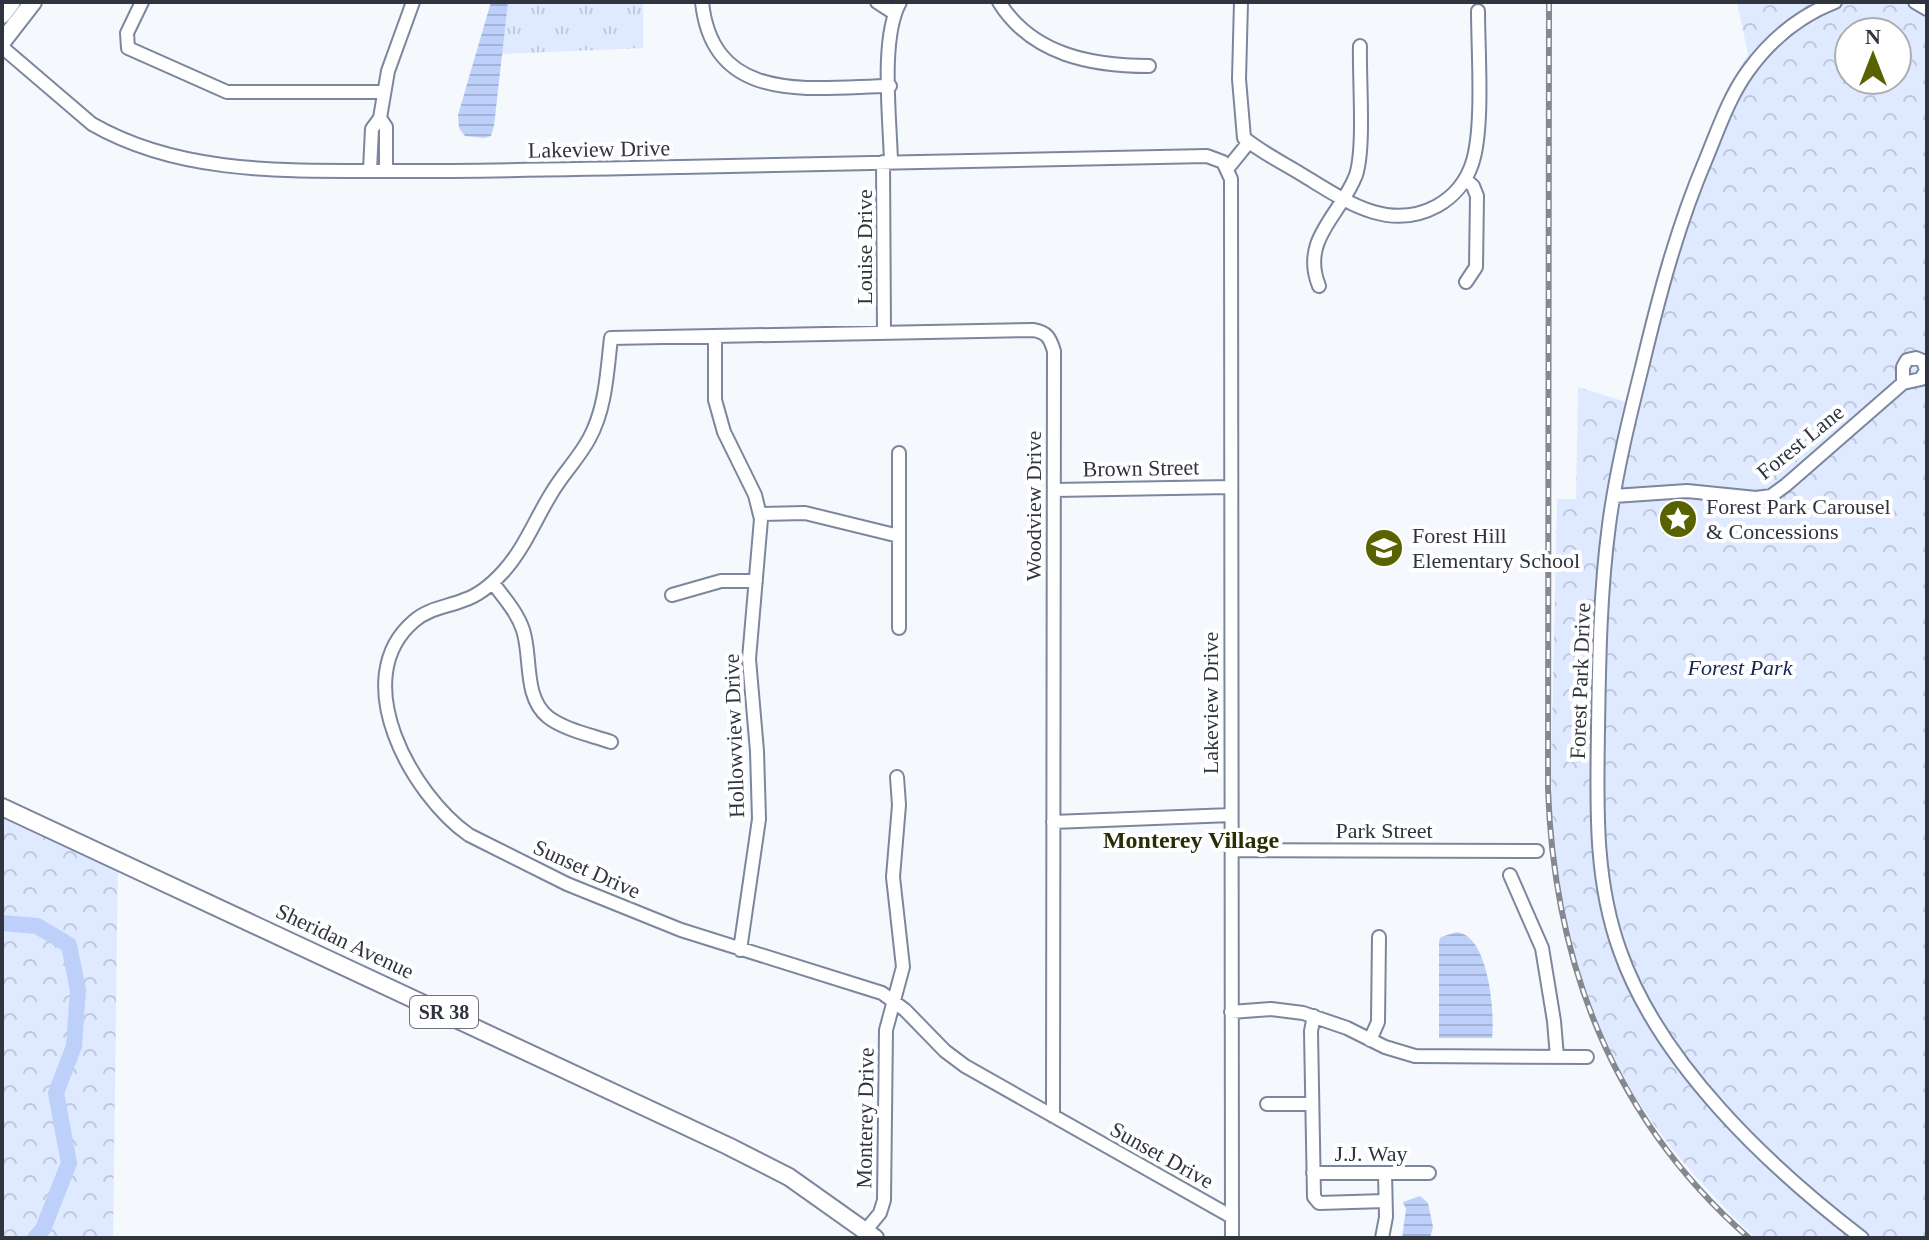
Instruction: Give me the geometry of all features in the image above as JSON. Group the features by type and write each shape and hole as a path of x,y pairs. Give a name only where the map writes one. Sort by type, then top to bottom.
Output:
{"main road":[{"path":"2,15 12,2"},
{"path":"2,44 33,2"},
{"name":"Sheridan Avenue","path":"2,807 728,1146 789,1177 867,1235"}],"street":[{"path":"142,2 127,33 126,43 133,52 227,92 383,92"},
{"path":"370,170 372,129 380,118 391,62 413,2"},
{"path":"702,2 706,25 721,54 736,69 760,82 786,88 890,86"},
{"path":"877,2 897,7"},
{"path":"999,2 1019,25 1056,51 1098,63 1149,66"},
{"path":"1241,2 1239,79 1244,138 1343,199 1377,214 1400,217 1434,207 1448,198 1465,179 1477,144 1478,11"},
{"name":"Forest Park Drive","path":"1835,2 1802,18 1775,39 1738,86 1685,212 1665,273 1629,417 1609,525 1600,644 1597,800 1603,883 1621,953 1644,1004 1696,1083 1785,1173 1862,1238"},
{"path":"1915,2 1927,9"},
{"name":"Louise Drive","path":"884,333 889,37 897,7"},
{"name":"Lakeview Drive","path":"2,44 92,124 121,139 195,162 243,167 523,171 1207,156 1223,162 1231,179 1232,1238"},
{"path":"1319,286 1314,275 1314,254 1323,231 1355,175 1359,155 1360,46"},
{"path":"380,118 386,127 386,170"},
{"path":"1228,168 1249,142"},
{"path":"1465,179 1473,186 1477,196 1476,267 1466,282"},
{"name":"Woodview Drive","path":"611,338 1033,330 1047,335 1054,351 1053,1116"},
{"name":"Hollowview Drive","path":"715,336 715,400 724,432 751,485 760,514 749,659 759,819 740,950"},
{"name":"Sunset Drive","path":"611,338 603,398 590,438 551,493 517,555 493,583 472,597 419,617 402,632 394,645 386,678 390,712 395,739 414,777 456,826 481,842 629,910 740,950 868,988 894,1001 945,1051 965,1066 1232,1217"},
{"name":"Forest Lane","path":"1614,496 1687,491 1756,498 1771,496 1903,383"},
{"path":"899,453 899,628"},
{"name":"Brown Street","path":"1054,490 1230,487"},
{"path":"760,514 805,513 899,536"},
{"path":"672,595 721,581 756,581"},
{"path":"493,583 522,626 532,690 542,712 556,722 611,742"},
{"name":"Monterey Drive","path":"867,1235 884,1200 886,1030 901,980 904,954 893,877 899,805 897,777"},
{"path":"1053,822 1231,815"},
{"name":"Park Street","path":"1231,850 1537,851"},
{"path":"1510,875 1542,948 1557,1057"},
{"path":"1370,1040 1378,1022 1379,937"},
{"path":"1231,1012 1271,1009 1314,1016 1415,1056 1587,1057"},
{"path":"1314,1016 1311,1031 1315,1201 1385,1201"},
{"path":"1267,1104 1312,1104"},
{"name":"J.J. Way","path":"1313,1173 1429,1173"},
{"path":"1382,1238 1386,1217 1385,1173"}],"green space":[{"path":"508,2 643,2 643,48 500,54"},
{"name":"Forest Park","path":"1737,2 1927,2 1927,1238 1755,1238 1673,1150 1631,1090 1589,1002 1563,908 1552,824 1551,785 1557,499 1576,499 1578,387 1626,402 1728,87 1748,55"},
{"path":"2,807 118,859 113,1238 2,1238"}],"water":[{"path":"491,2 508,2 494,126 491,136 465,136 459,128 458,115"},
{"path":"1457,932 1468,937 1483,961 1491,995 1492,1038 1439,1038 1439,941 1441,937"},
{"path":"1420,1196 1428,1203 1433,1227 1430,1238 1402,1238 1406,1209 1403,1202"}],"waterway":[{"path":"2,923 37,926 69,945 78,990 74,1046 56,1093 69,1163 43,1229 35,1238"}],"railway":[{"path":"1549,2 1548,789 1553,854 1563,916 1579,977 1600,1035 1628,1090 1661,1143 1702,1192 1749,1238"}],"place":[{"name":"Forest Park Carousel & Concessions","path":"1678,519"},
{"name":"Forest Hill Elementary School","path":"1384,548"}],"district":[{"name":"Monterey Village","path":"1191,840"}]}
